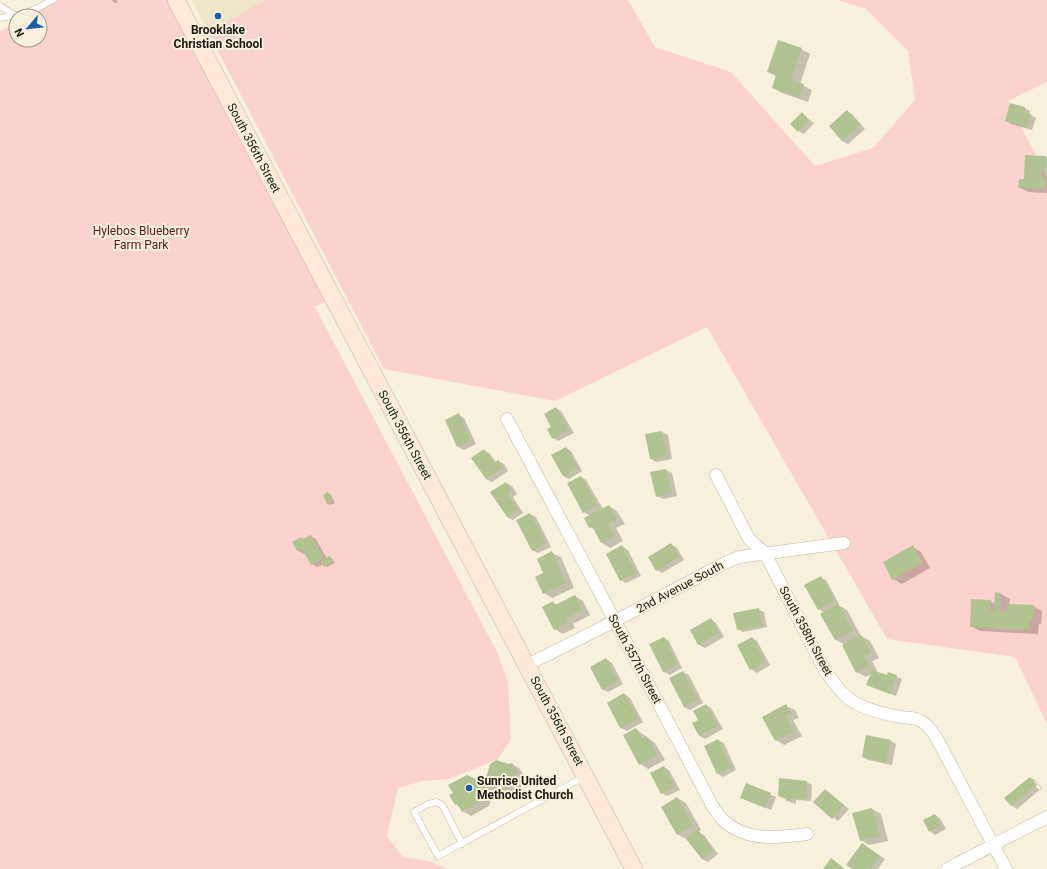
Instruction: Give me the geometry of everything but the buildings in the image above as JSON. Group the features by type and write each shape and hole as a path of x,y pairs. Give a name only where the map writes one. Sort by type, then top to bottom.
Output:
{"main road":[{"name":"South 356th Street","path":"176,0 634,869"}],"street":[{"name":"South 357th Street","path":"507,419 713,807 722,819 746,834 771,838 806,834"},
{"name":"South 358th Street","path":"716,475 749,539 764,553 824,669 835,685 847,698 864,706 894,715 920,720 926,724 940,745 1006,869"},
{"name":"2nd Avenue South","path":"527,665 739,557 844,543"},
{"path":"947,869 1047,817"}],"lane":[{"path":"37,8 53,0"},
{"path":"462,844 443,806 437,802 428,804 414,812 438,856 462,844 586,776"}],"shaded area":[{"name":"Brooklake Christian School","path":"192,0 265,0 208,32"}],"green space":[{"name":"Hylebos Blueberry Farm Park","path":"59,0 176,0 332,297 315,307 497,652 508,682 511,739 498,759 449,779 422,781 398,788 387,836 403,857 429,861 448,869 0,869 0,31 8,27 8,48 48,48 48,8 44,8"},
{"path":"265,0 628,0 655,47 731,72 815,166 873,148 915,100 908,51 866,9 838,0 1047,0 1047,82 1008,101 1047,177 1047,724 1015,657 887,639 707,327 555,401 384,369 208,32"}],"place":[{"name":"Brooklake Christian School","path":"218,16"},
{"name":"Sunrise United Methodist Church","path":"469,788"}]}
